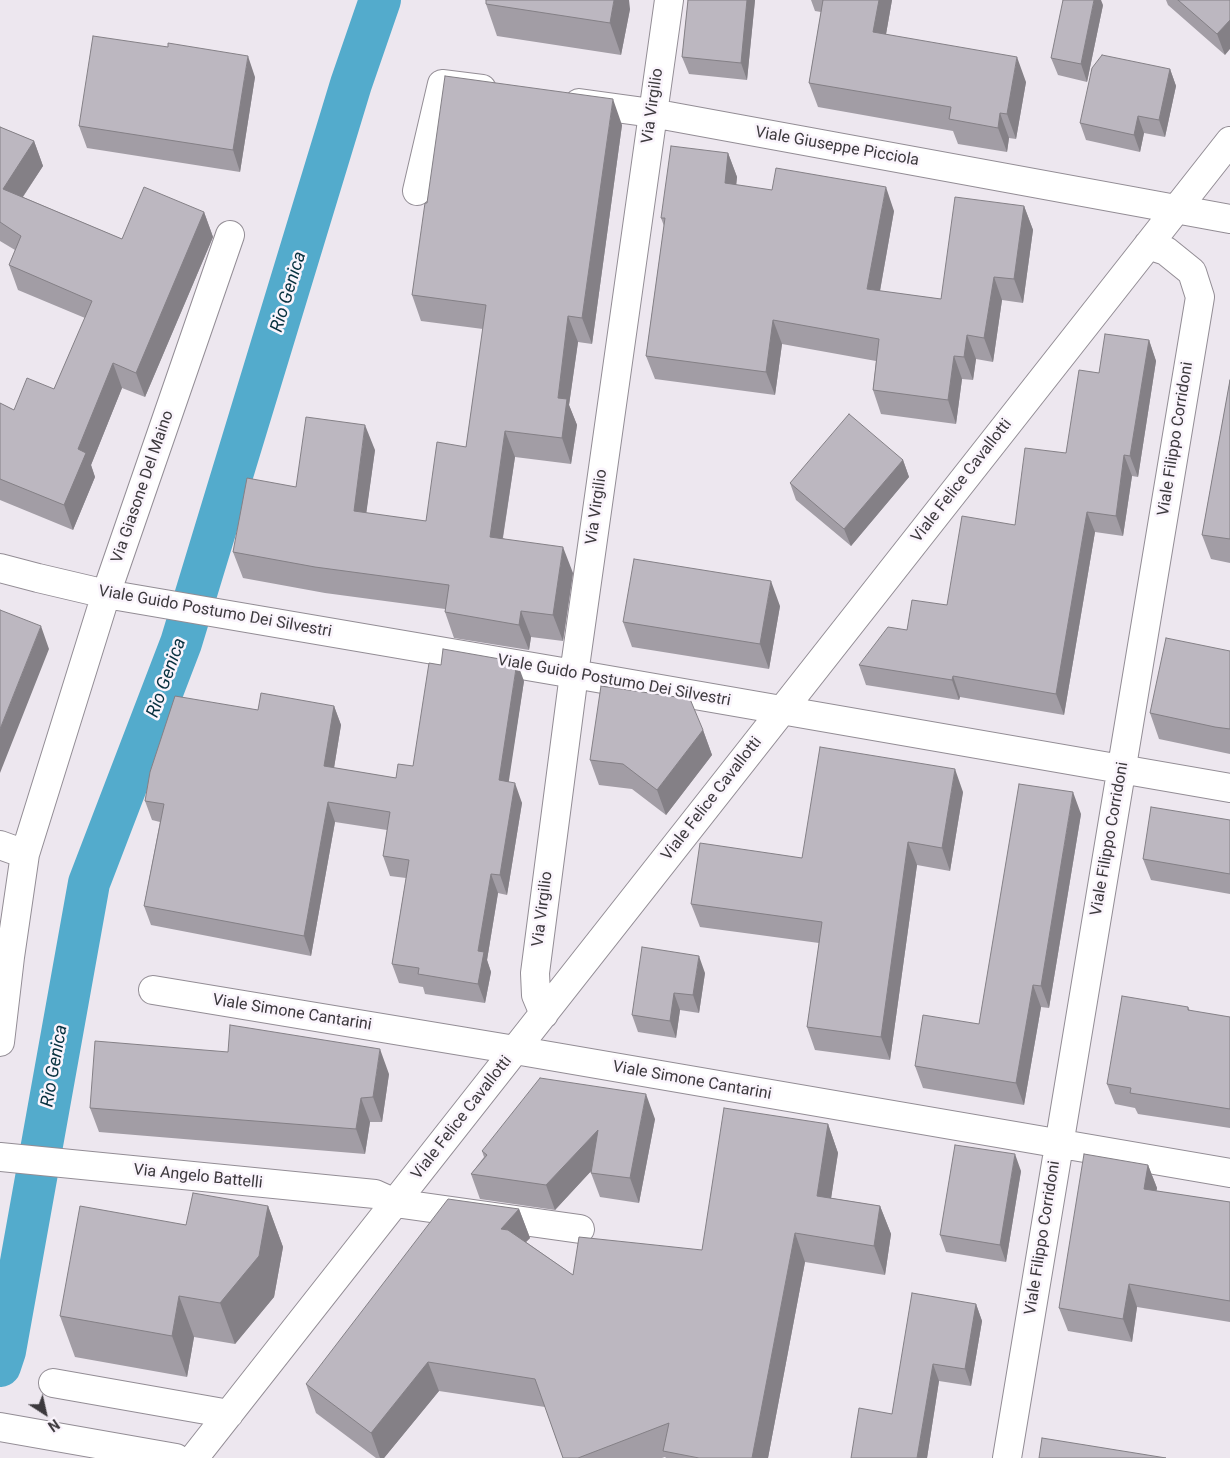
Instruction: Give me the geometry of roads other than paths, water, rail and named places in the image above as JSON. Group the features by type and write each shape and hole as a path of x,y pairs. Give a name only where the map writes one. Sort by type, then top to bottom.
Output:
{"street":[{"name":"Via Virgilio","path":"544,1014 536,995 534,973 669,0"},
{"path":"417,191 442,84 509,93"},
{"name":"Viale Giuseppe Picciola","path":"556,100 652,113 1230,219"},
{"name":"Viale Felice Cavallotti","path":"194,1458 1230,141"},
{"name":"Via Giasone Del Maino","path":"0,1042 25,854 106,594 230,235"},
{"name":"Viale Filippo Corridoni","path":"1007,1458 1200,297 1192,272 1166,251 1148,245"},
{"name":"Viale Guido Postumo Dei Silvestri","path":"0,568 106,594 1230,788"},
{"path":"0,845 25,854"},
{"name":"Viale Simone Cantarini","path":"153,990 1230,1173"},
{"name":"Via Angelo Battelli","path":"0,1157 375,1194 395,1203 580,1229"},
{"path":"53,1383 229,1414"},
{"path":"12,1430 176,1458"}],"waterway":[{"name":"Rio Genica","path":"0,1366 5,1351 89,883 181,643 351,84 380,0"}]}
